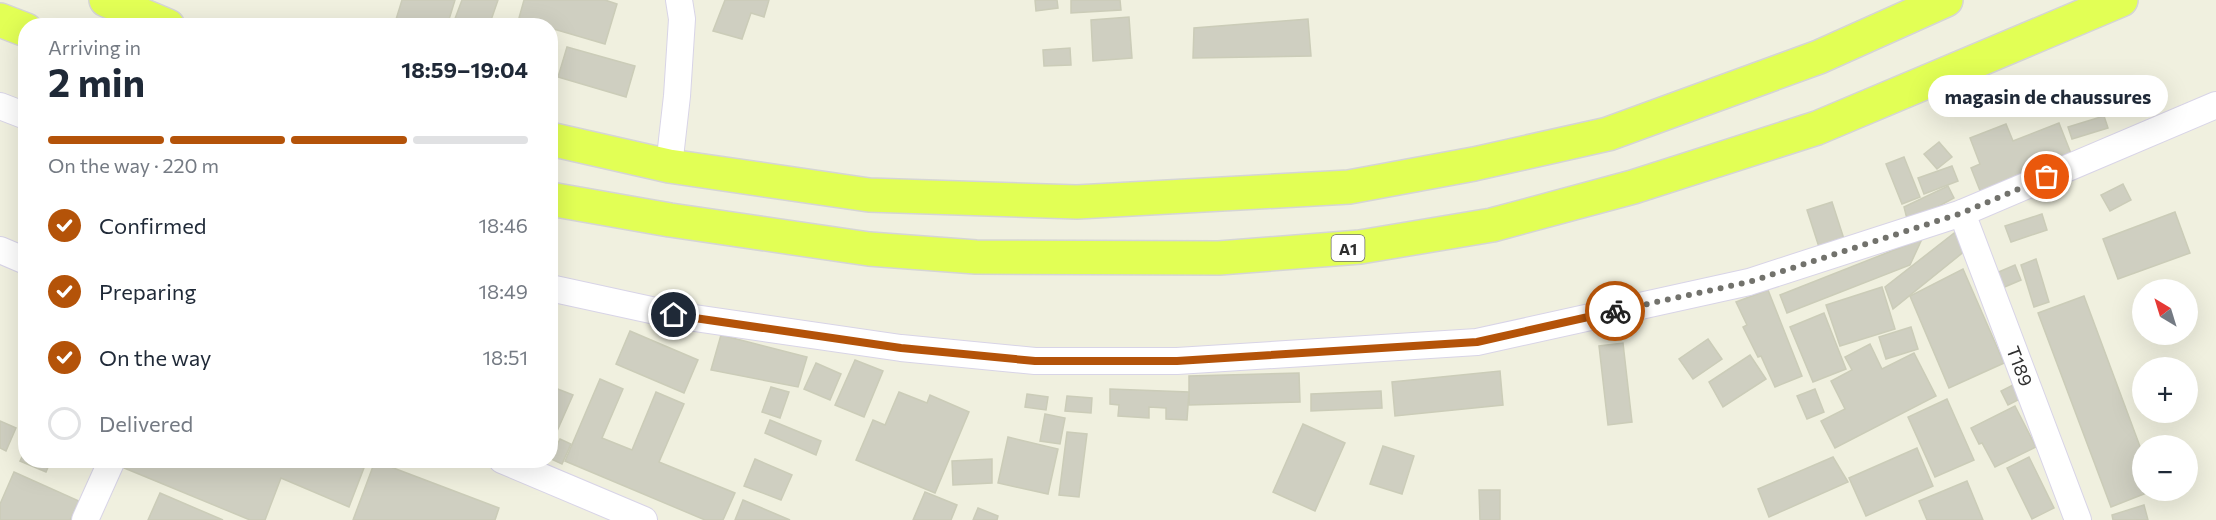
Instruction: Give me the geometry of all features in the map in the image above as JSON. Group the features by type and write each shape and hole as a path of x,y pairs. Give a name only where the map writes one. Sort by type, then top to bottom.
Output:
{"main road":[{"path":"106,0 149,18"},
{"path":"558,141 669,166 868,195 1077,202 1349,187 1474,164 1608,134 1819,57 1946,0"},
{"name":"A1","path":"558,200 670,220 869,249 976,257 1219,258 1360,247 1492,225 1634,186 1807,131 2120,2"},
{"path":"0,20 18,27"}],"street":[{"path":"669,166 675,131 684,6"},
{"path":"558,290 674,315 901,348 1035,361 1177,361 1477,342 1749,282 1962,213 2216,105"},
{"path":"0,106 18,113"},
{"name":"T189","path":"1962,213 2078,520"},
{"path":"0,250 18,258"},
{"path":"86,520 109,468"},
{"path":"521,468 644,520"}],"building":[{"path":"402,0 455,0 449,18 396,18"},
{"path":"462,0 498,0 492,18 455,18"},
{"path":"524,0 605,0 617,4 605,44 558,30 558,18 519,18"},
{"path":"725,0 769,0 764,17 751,13 742,39 713,31"},
{"path":"1035,0 1057,0 1058,8 1036,11"},
{"path":"1071,0 1120,0 1121,10 1071,13"},
{"path":"1129,17 1132,58 1093,61 1091,20"},
{"path":"1308,19 1311,56 1193,58 1194,28"},
{"path":"567,47 635,66 626,97 558,77"},
{"path":"1070,48 1071,65 1044,66 1043,50"},
{"path":"2104,116 2108,128 2072,139 2068,127"},
{"path":"2059,123 2072,156 1981,193 1971,168 1980,164 1970,138 2006,124 2013,141"},
{"path":"1939,142 1952,157 1937,169 1924,154"},
{"path":"1904,157 1920,197 1902,204 1886,164"},
{"path":"1952,166 1958,181 1924,194 1918,178"},
{"path":"2123,184 2131,200 2110,211 2101,195"},
{"path":"1948,186 1954,198 1908,223 1904,207"},
{"path":"1832,202 1844,239 1819,247 1807,210"},
{"path":"2175,212 2190,253 2118,279 2103,239"},
{"path":"2042,214 2047,230 2011,242 2005,226"},
{"path":"1958,230 1971,246 1893,309 1885,287"},
{"path":"1922,239 1910,265 1787,313 1780,295"},
{"path":"2036,259 2049,302 2034,307 2021,265"},
{"path":"2015,265 2021,280 2000,289 1994,274"},
{"path":"1963,269 2004,363 1949,388 1910,296"},
{"path":"1882,287 1895,329 1840,346 1826,305"},
{"path":"1768,290 1802,376 1775,387 1761,356 1758,357 1743,327 1747,325 1736,302"},
{"path":"2084,296 2136,435 2132,435 2132,499 2111,507 2038,313"},
{"path":"1824,313 1846,369 1813,382 1790,327"},
{"path":"1911,327 1918,349 1886,359 1879,337"},
{"path":"630,331 698,360 684,393 616,364"},
{"path":"721,335 807,357 798,387 711,370"},
{"path":"1708,339 1722,359 1693,379 1679,359"},
{"path":"1623,343 1632,422 1608,425 1599,346"},
{"path":"1870,344 1882,369 1914,353 1936,396 1835,448 1821,421 1845,409 1831,381 1852,370 1845,357"},
{"path":"1750,355 1766,379 1723,407 1709,382"},
{"path":"855,360 883,371 864,417 835,405"},
{"path":"816,363 841,374 830,400 804,389"},
{"path":"1500,371 1503,405 1395,416 1392,382"},
{"path":"1299,373 1300,402 1189,405 1189,376"},
{"path":"600,379 623,389 602,438 632,450 656,392 684,404 659,462 735,493 723,520 705,520 565,461"},
{"path":"2015,384 2022,398 2008,405 2001,391"},
{"path":"771,387 789,392 780,418 762,412"},
{"path":"558,389 573,395 558,429"},
{"path":"1110,389 1189,392 1187,420 1166,419 1166,408 1149,407 1149,418 1118,416 1119,405 1110,404"},
{"path":"1815,389 1824,412 1807,419 1797,396"},
{"path":"1381,391 1382,408 1311,411 1311,394"},
{"path":"899,392 927,403 930,395 969,412 935,493 856,460 873,420 885,425"},
{"path":"1027,394 1048,397 1046,410 1025,407"},
{"path":"1067,396 1092,398 1091,413 1065,411"},
{"path":"1947,399 1974,460 1935,477 1908,417"},
{"path":"2015,406 2036,447 1995,467 1971,428"},
{"path":"1045,414 1065,418 1060,444 1040,441"},
{"path":"770,420 821,441 816,455 765,433"},
{"path":"0,421 16,428 6,451 0,448"},
{"path":"1303,424 1345,443 1315,511 1273,492"},
{"path":"1067,432 1087,434 1079,497 1059,495"},
{"path":"1008,437 1058,449 1048,494 998,483"},
{"path":"560,439 571,444 562,464 558,462"},
{"path":"1383,446 1414,456 1402,494 1370,484"},
{"path":"1917,448 1933,486 1866,516 1849,478"},
{"path":"1833,457 1848,482 1769,517 1758,489"},
{"path":"2029,457 2054,508 2032,519 2007,468"},
{"path":"755,459 792,475 781,500 744,486"},
{"path":"992,459 992,483 953,485 952,461"},
{"path":"124,468 364,468 349,507 281,478 265,520 250,520"},
{"path":"372,468 393,468 499,508 495,520 353,520"},
{"path":"14,472 79,501 70,520 0,520 0,504"},
{"path":"1967,481 1983,520 1927,520 1919,501"},
{"path":"1479,490 1500,490 1500,520 1480,520"},
{"path":"925,492 957,505 951,520 913,520"},
{"path":"160,493 223,520 148,520"},
{"path":"743,500 790,520 735,520"},
{"path":"2144,505 2148,520 2113,520 2112,515"},
{"path":"978,508 998,516 997,520 973,520"}],"way so far":[{"path":"1615,311 1749,282 1962,213 2047,177"}],"place":[{"name":"magasin de chaussures","path":"2047,177"}],"route":[{"path":"674,315 901,348 1035,361 1177,361 1477,342 1615,311"}]}
